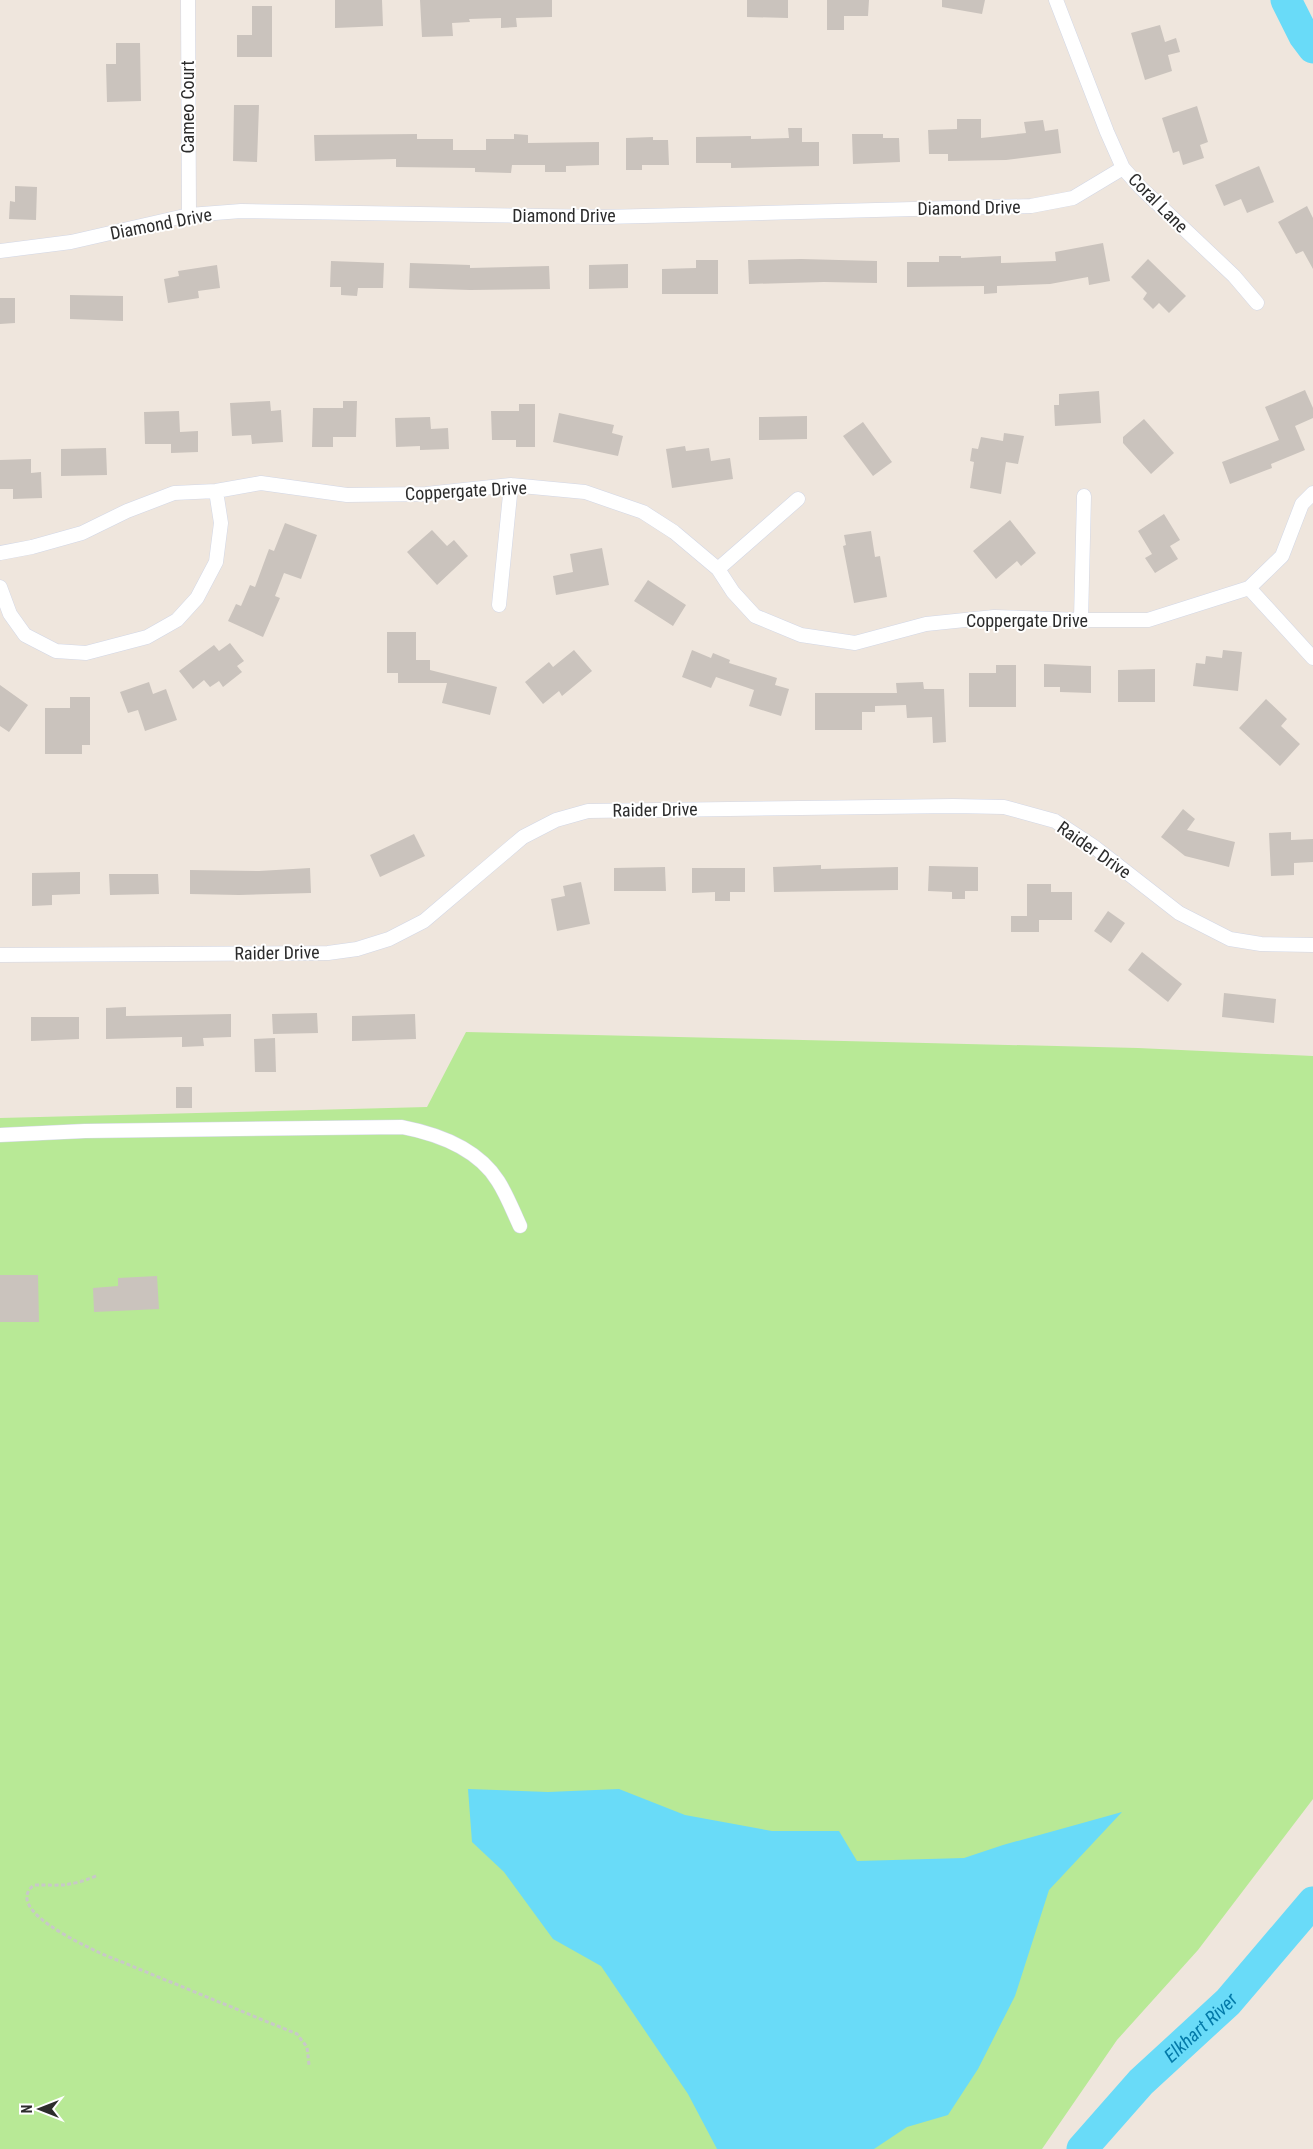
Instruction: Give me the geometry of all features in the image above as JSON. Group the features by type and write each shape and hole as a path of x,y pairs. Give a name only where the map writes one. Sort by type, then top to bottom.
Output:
{"street":[{"name":"Cameo Court","path":"188,0 189,215"},
{"name":"Coral Lane","path":"1056,0 1107,132 1123,168 1141,188 1234,276 1257,303"},
{"name":"Diamond Drive","path":"0,251 71,242 189,215 241,211 604,217 1031,206 1073,198 1123,168"},
{"name":"Coppergate Drive","path":"0,553 32,548 82,533 127,511 174,493 216,491 262,484 347,495 426,494 511,485 584,492 643,512 674,532 718,569 733,592 755,616 801,635 855,643 926,624 994,617 1148,620 1249,588 1282,556 1302,504 1313,493"},
{"path":"500,605 511,485"},
{"path":"0,586 10,614 25,635 56,652 86,653 147,637 177,620 197,598 216,562 221,523 216,491"},
{"path":"1081,620 1084,496"},
{"path":"718,569 798,499"},
{"path":"1249,588 1313,658"},
{"name":"Raider Drive","path":"0,956 328,953 357,949 389,939 424,921 523,837 556,820 588,811 953,806 1004,808 1056,821 1093,846 1179,913 1230,939 1261,944 1313,945"},
{"path":"0,1135 85,1131 402,1127 422,1131 465,1149 497,1179 520,1226"}],"path":[{"path":"96,1876 75,1884 62,1886 34,1885 27,1890 25,1897 28,1906 48,1924 68,1937 100,1953 297,2034 307,2047 309,2065"}],"green space":[{"path":"466,1032 1138,1048 1313,1056 1313,1799 1198,1950 1117,2040 1042,2149 0,2149 0,1118 427,1107"}],"water":[{"path":"468,1789 548,1792 619,1789 685,1815 772,1831 839,1831 857,1861 964,1858 1003,1845 1122,1812 1049,1890 1015,1996 978,2069 948,2115 907,2127 874,2149 717,2149 688,2094 601,1966 553,1939 504,1872 472,1842"}],"building":[{"path":"335,0 382,0 383,26 335,28"},
{"path":"420,0 552,0 552,17 516,18 517,27 501,28 501,18 469,19 470,22 452,23 453,36 422,37"},
{"path":"747,0 788,0 788,18 747,17"},
{"path":"827,0 869,0 868,16 844,16 844,30 827,30"},
{"path":"942,0 985,0 982,14 942,7"},
{"path":"252,6 272,6 272,57 237,57 237,35 252,35"},
{"path":"1160,25 1165,42 1176,38 1180,52 1168,55 1172,71 1145,80 1131,33"},
{"path":"116,43 140,43 141,101 107,102 106,64 116,64"},
{"path":"234,105 259,105 257,162 233,161"},
{"path":"1197,106 1208,142 1200,145 1204,158 1183,165 1179,151 1173,153 1162,118"},
{"path":"957,119 981,119 981,138 1026,133 1024,122 1043,120 1045,131 1058,129 1061,153 1006,160 948,161 948,154 929,154 928,130 957,129"},
{"path":"788,128 802,128 802,142 819,142 819,166 731,168 731,163 696,163 696,137 751,136 751,139 789,138"},
{"path":"417,134 417,139 453,139 453,150 486,150 486,139 514,139 514,134 528,135 528,143 599,142 599,165 566,166 566,172 545,172 545,165 512,165 511,173 475,172 475,168 396,167 396,159 315,161 314,135"},
{"path":"852,134 883,134 883,138 899,138 900,162 853,164"},
{"path":"653,137 653,140 668,140 669,165 642,165 642,170 626,170 626,138"},
{"path":"1259,166 1274,202 1247,213 1241,199 1224,206 1215,185"},
{"path":"15,186 37,187 36,220 9,219 10,201 15,202"},
{"path":"1307,206 1313,218 1313,269 1303,251 1296,254 1278,222"},
{"path":"1103,243 1110,281 1089,285 1088,277 1050,284 997,286 997,293 984,294 984,286 907,287 907,262 939,262 939,256 961,256 961,258 1001,256 1001,263 1056,261 1055,252"},
{"path":"1148,259 1186,296 1169,313 1159,303 1153,309 1143,299 1147,293 1131,277"},
{"path":"696,260 718,260 718,294 662,294 662,269 696,268"},
{"path":"748,260 877,261 877,283 749,284"},
{"path":"331,261 384,263 383,288 358,288 357,296 341,295 341,287 330,287"},
{"path":"410,263 470,265 470,268 549,266 550,289 470,290 409,288"},
{"path":"628,264 628,288 589,289 589,265"},
{"path":"217,265 220,288 198,291 199,298 168,303 164,279 179,276 178,271"},
{"path":"70,295 123,296 123,321 70,319"},
{"path":"0,298 15,298 15,323 0,324"},
{"path":"1305,390 1313,408 1313,418 1295,426 1305,450 1271,464 1272,468 1230,484 1222,462 1279,440 1265,407"},
{"path":"1099,391 1101,423 1055,426 1054,405 1059,405 1059,394"},
{"path":"270,401 271,411 281,410 283,442 252,444 251,435 232,436 230,403"},
{"path":"343,401 357,401 356,437 333,437 333,447 312,447 313,408 343,408"},
{"path":"519,404 535,404 535,447 516,447 516,440 492,440 491,411 519,411"},
{"path":"179,411 180,432 198,431 198,452 171,453 171,444 145,444 144,412"},
{"path":"559,413 614,425 612,433 623,436 618,456 553,442"},
{"path":"807,416 807,439 759,440 759,417"},
{"path":"430,417 431,429 448,428 449,449 420,450 420,446 396,447 395,418"},
{"path":"1144,419 1174,453 1151,474 1123,443 1123,437"},
{"path":"863,422 892,462 873,476 843,436"},
{"path":"1004,433 1024,436 1018,464 1006,462 1001,494 970,488 974,462 970,461 972,448 978,449 981,437 1003,441"},
{"path":"685,446 686,451 709,448 711,461 730,458 733,479 672,488 666,449"},
{"path":"106,448 107,475 61,476 61,449"},
{"path":"31,459 31,473 41,472 42,498 13,499 13,489 0,489 0,460"},
{"path":"1164,514 1180,540 1170,546 1178,559 1155,573 1145,558 1152,554 1138,531"},
{"path":"1010,520 1036,553 1021,566 1017,561 996,579 973,551"},
{"path":"285,523 317,535 301,579 284,573 275,596 280,598 263,637 228,621 236,604 241,606 250,585 255,587 269,549 274,551"},
{"path":"432,530 447,546 454,540 468,556 437,585 407,552"},
{"path":"871,531 875,557 880,556 887,597 854,603 843,546 846,545 844,535"},
{"path":"602,548 609,585 556,595 553,576 573,572 570,554"},
{"path":"648,580 686,605 673,626 634,601"},
{"path":"387,632 416,632 416,660 430,660 430,670 497,687 490,715 442,703 447,683 398,683 398,673 387,673"},
{"path":"230,643 244,661 237,666 242,672 223,687 219,681 210,687 204,680 193,689 179,671 214,645 219,651"},
{"path":"574,650 592,671 562,696 559,691 543,704 525,682 549,662 553,667"},
{"path":"692,650 711,658 713,653 730,660 729,663 777,678 775,685 789,689 781,716 749,706 754,690 716,677 711,688 682,677"},
{"path":"1223,650 1242,652 1238,691 1193,686 1196,663 1205,664 1206,656 1222,658"},
{"path":"1044,664 1091,666 1091,693 1060,692 1060,687 1044,687"},
{"path":"996,665 1016,665 1016,707 969,707 969,673 996,673"},
{"path":"1155,669 1155,702 1118,702 1118,670"},
{"path":"149,682 153,694 166,689 177,720 145,731 138,710 128,713 120,692"},
{"path":"923,682 924,689 944,689 946,742 933,743 932,717 907,718 906,705 875,706 875,712 862,712 862,730 815,730 815,693 897,693 896,683"},
{"path":"0,685 28,705 9,732 0,726"},
{"path":"70,697 90,697 90,745 82,745 82,754 45,754 45,708 70,708"},
{"path":"1266,699 1287,719 1281,726 1300,744 1280,766 1239,728"},
{"path":"1183,809 1195,819 1187,830 1235,842 1229,867 1185,856 1161,837"},
{"path":"1291,832 1291,840 1313,839 1313,862 1294,863 1294,875 1271,876 1269,833"},
{"path":"414,834 425,856 380,877 370,855"},
{"path":"821,865 821,869 898,867 898,890 774,892 773,867"},
{"path":"929,866 978,867 978,891 965,891 965,899 952,899 952,892 928,891"},
{"path":"665,867 666,891 614,891 614,868"},
{"path":"310,868 311,893 190,894 190,870 259,871"},
{"path":"692,868 745,868 745,892 730,892 730,901 715,901 715,892 692,893"},
{"path":"80,872 80,894 52,895 52,905 32,906 32,873"},
{"path":"109,874 158,874 159,894 110,895"},
{"path":"581,882 590,924 557,931 551,899 565,896 563,886"},
{"path":"1027,884 1051,884 1051,892 1072,892 1072,920 1039,920 1039,932 1011,932 1011,916 1027,916"},
{"path":"1108,911 1125,923 1111,943 1094,931"},
{"path":"1142,952 1182,984 1168,1002 1128,970"},
{"path":"1224,993 1276,999 1274,1023 1222,1017"},
{"path":"126,1007 126,1016 231,1014 231,1037 203,1038 204,1046 182,1047 182,1037 106,1039 106,1008"},
{"path":"317,1013 318,1033 273,1034 272,1014"},
{"path":"415,1014 416,1039 352,1041 352,1016"},
{"path":"31,1017 79,1017 79,1039 31,1041"},
{"path":"275,1038 276,1072 255,1072 254,1039"},
{"path":"176,1087 192,1087 192,1108 176,1108"},
{"path":"0,1275 38,1275 39,1322 0,1322"},
{"path":"157,1276 159,1309 94,1312 93,1288 118,1286 118,1278"}],"waterway":[{"name":"Elkhart River","path":"1286,0 1304,36 1313,48"},
{"name":"Elkhart River","path":"1082,2149 1141,2082 1228,2002 1313,1902"}]}
